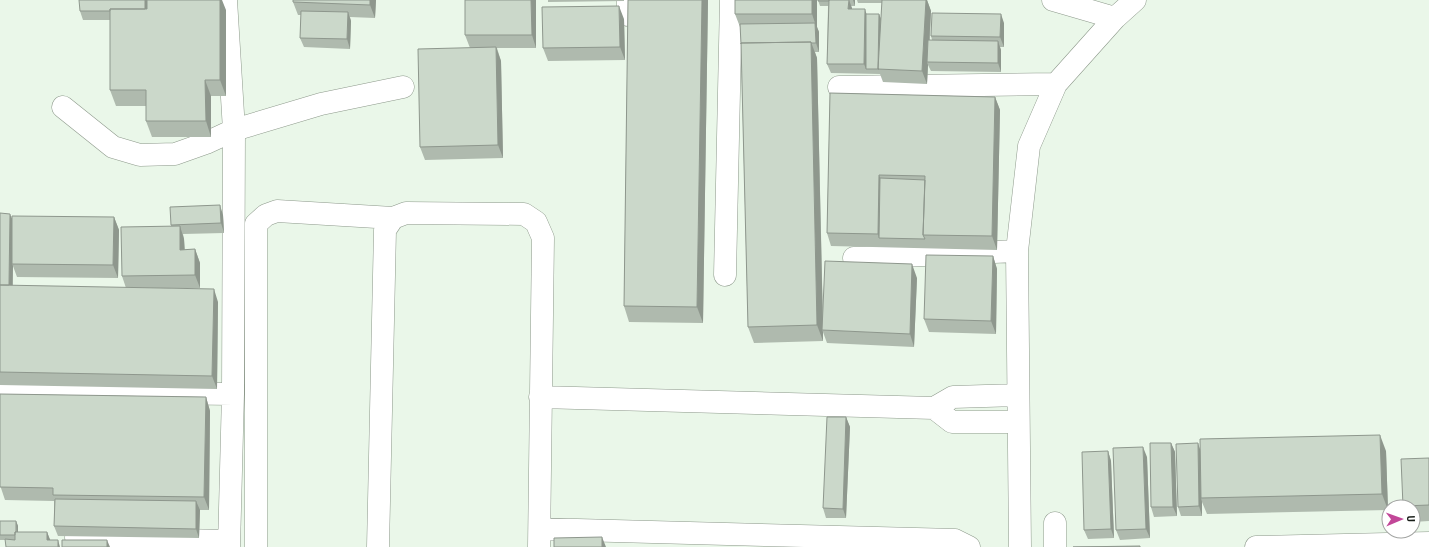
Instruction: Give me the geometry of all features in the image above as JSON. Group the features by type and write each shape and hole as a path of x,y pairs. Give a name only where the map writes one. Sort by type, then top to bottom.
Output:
{"street":[{"path":"76,538 228,544 233,394 234,130 226,0"},
{"path":"726,275 731,0"},
{"path":"1053,0 1115,18"},
{"path":"1020,547 1017,252 1029,146 1056,84 1115,18 1135,0"},
{"path":"839,87 1056,84"},
{"path":"63,107 113,147 140,155 175,154 206,143 234,130 321,104 403,87"},
{"path":"256,547 256,224 266,215 277,211 393,218 406,213 524,214 536,222 542,238 539,538 954,540 969,547"},
{"path":"378,547 385,230 393,218"},
{"path":"854,258 1017,252"},
{"path":"0,391 233,394"},
{"path":"540,397 934,408 952,397 1018,395"},
{"path":"934,408 952,422 1018,422"},
{"path":"1055,524 1055,547"},
{"path":"1256,547 1397,546 1429,543"}],"building":[{"path":"79,0 145,0 145,9 80,11"},
{"path":"147,0 220,0 220,80 205,80 206,121 146,121 146,90 110,90 110,9 147,9"},
{"path":"293,0 370,0 370,5 293,2"},
{"path":"465,0 531,0 532,35 465,35"},
{"path":"628,0 702,0 697,307 624,306"},
{"path":"735,0 812,0 812,14 735,14"},
{"path":"829,0 829,1 818,1"},
{"path":"829,0 849,0 848,9 865,9 864,64 827,64"},
{"path":"882,0 926,0 922,71 878,69"},
{"path":"619,6 620,47 543,48 542,7"},
{"path":"301,11 348,12 347,39 300,38"},
{"path":"932,13 1001,14 1000,37 931,36"},
{"path":"866,14 879,14 878,69 866,69"},
{"path":"815,23 816,43 741,44 740,24"},
{"path":"928,40 998,41 998,63 927,62"},
{"path":"811,42 817,325 748,327 741,43"},
{"path":"496,47 498,145 420,147 418,49"},
{"path":"830,93 995,97 992,236 923,235 925,176 879,175 878,234 827,233"},
{"path":"880,178 925,180 923,235 925,239 879,238"},
{"path":"220,205 221,223 171,225 170,207"},
{"path":"0,213 10,214 9,285 0,285"},
{"path":"12,216 114,217 113,265 12,264"},
{"path":"180,226 180,250 195,249 195,275 122,276 121,227"},
{"path":"926,255 993,256 991,321 924,319"},
{"path":"825,261 912,264 910,334 822,330"},
{"path":"0,285 214,289 212,376 0,372"},
{"path":"0,394 206,397 204,497 53,495 53,488 0,487"},
{"path":"827,417 846,417 843,509 823,508"},
{"path":"1380,435 1382,494 1201,498 1200,439"},
{"path":"1150,443 1171,443 1173,507 1151,507"},
{"path":"1198,443 1199,506 1178,507 1176,444"},
{"path":"1143,447 1146,529 1116,530 1113,448"},
{"path":"1108,451 1111,529 1084,530 1082,452"},
{"path":"1429,458 1429,505 1421,505 1421,499 1403,499 1401,459"},
{"path":"55,499 196,501 196,529 54,526"},
{"path":"0,521 16,521 15,535 0,535"},
{"path":"15,532 47,532 47,540 58,540 58,547 6,547 5,539 15,540"},
{"path":"602,537 602,547 554,547 554,538"},
{"path":"62,540 107,540 107,547 62,547"},
{"path":"1140,546 1140,547 1073,547"}]}
